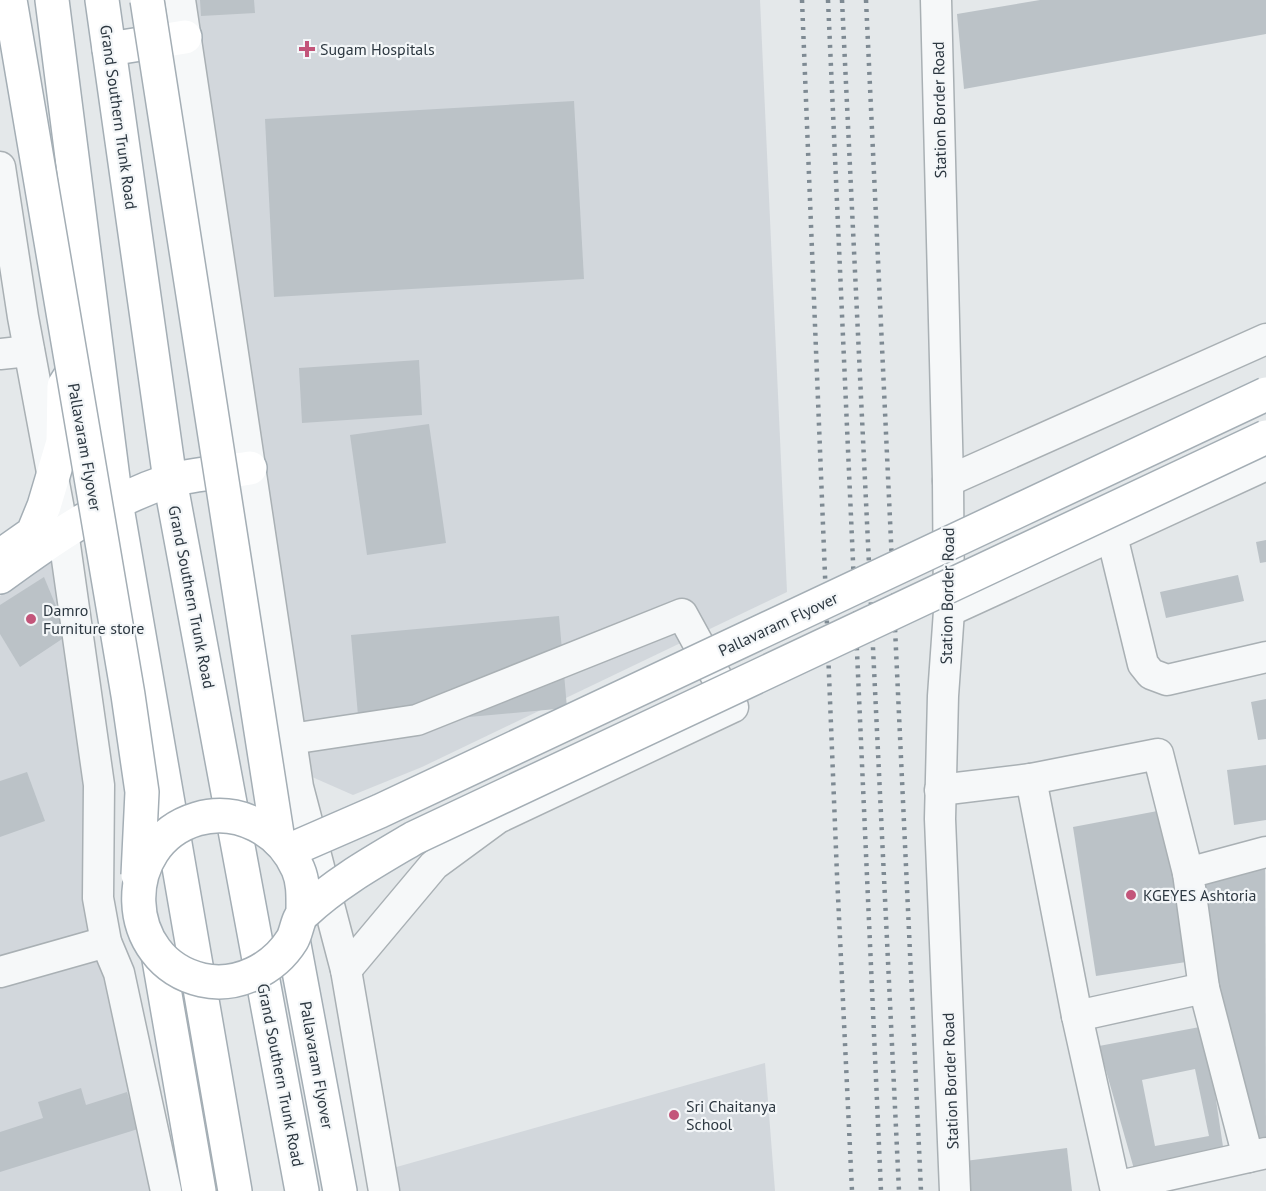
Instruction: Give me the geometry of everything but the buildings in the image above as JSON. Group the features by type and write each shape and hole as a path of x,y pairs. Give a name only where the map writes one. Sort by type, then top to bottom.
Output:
{"main road":[{"name":"Pallavaram Flyover","path":"9,0 139,770 142,792 137,895 139,916 146,936 158,954 178,971 203,980 229,981 255,974 277,960 307,916 358,871 414,838 1266,437"},
{"path":"52,0 116,502 235,1191"},
{"name":"Grand Southern Trunk Road","path":"102,0 170,480 302,1191"},
{"name":"Pallavaram Flyover","path":"147,0 283,845"},
{"path":"109,49 185,36"},
{"path":"48,532 44,506 63,442 64,386 77,364 97,350"},
{"name":"Pallavaram Flyover","path":"283,845 345,828 1266,394"},
{"path":"0,556 48,532 170,480 250,468"},
{"path":"0,577 48,532"},
{"name":"Pallavaram Flyover","path":"137,895 143,870 156,847 174,830 197,819 223,816 248,820 271,832 283,845 299,870 303,891 340,1191"},
{"name":"Pallavaram Flyover","path":"158,954 199,1191"}],"street":[{"path":"180,0 298,787 307,916 346,970 384,1191"},
{"name":"Station Border Road","path":"939,0 949,611 943,696 939,819 955,1191"},
{"path":"0,166 29,351 52,476"},
{"path":"948,481 1266,339"},
{"path":"0,354 29,351"},
{"path":"949,611 1266,465"},
{"path":"0,538 48,532 99,785 98,898 106,942 119,973 166,1191"},
{"path":"1112,536 1143,664 1151,674 1167,680 1266,657"},
{"path":"291,739 417,720 682,614 733,707 498,818 434,865 346,970"},
{"path":"940,790 1031,779 1158,754 1188,873 1204,988 1260,1160"},
{"path":"1031,779 1077,1016 1115,1186 1260,1160"},
{"path":"1188,873 1266,852"},
{"path":"0,972 106,942"},
{"path":"1077,1016 1204,988"},
{"path":"1171,1191 1260,1160"}],"shaded area":[{"path":"187,0 760,0 787,592 422,767 353,795 303,773"},
{"path":"54,555 162,1191 0,1191 0,596"},
{"name":"Sri Chaitanya School","path":"765,1063 775,1191 397,1191 393,1168"}],"railway":[{"path":"802,0 852,1191"},
{"path":"828,0 881,1191"},
{"path":"842,0 899,1191"},
{"path":"866,0 921,1191"}],"place":[{"name":"Sugam Hospitals","path":"307,49"},
{"name":"Damro Furniture store","path":"31,619"},
{"name":"KGEYES Ashtoria","path":"1131,895"},
{"name":"Sri Chaitanya School","path":"674,1115"}]}
